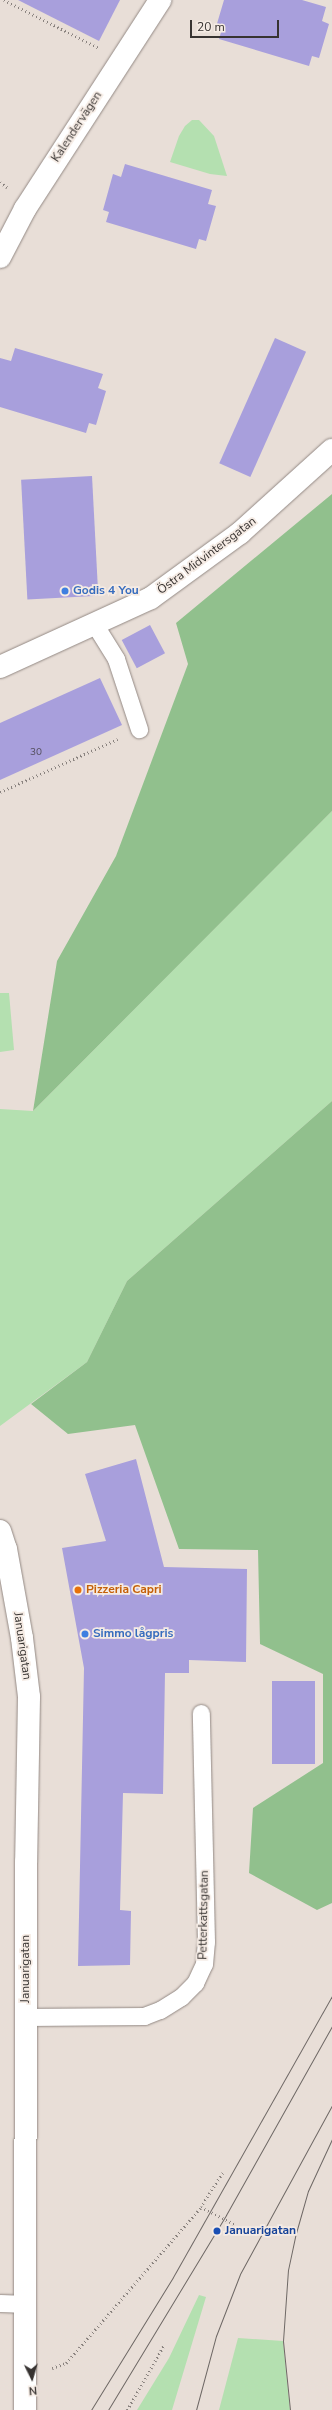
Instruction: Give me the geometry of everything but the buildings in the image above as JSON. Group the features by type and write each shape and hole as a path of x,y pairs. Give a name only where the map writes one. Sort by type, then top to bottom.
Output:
{"street":[{"name":"Kalendervägen","path":"0,257 25,209 160,0"},
{"name":"Östra Midvintersgatan","path":"2,662 95,625 151,598 240,533 332,450"},
{"name":"Januarigatan","path":"0,1531 6,1549 22,1638 29,1697 26,1862 25,2410"}],"lane":[{"path":"95,625 116,658 139,729"},
{"name":"Petterkattsgatan","path":"26,2018 144,2016 160,2010 180,1997 195,1983 204,1964 206,1942 201,1713"},
{"path":"0,2303 25,2304"}],"path":[{"path":"4,0 120,60"},
{"path":"0,792 139,729"},
{"path":"25,2377 66,2363 201,2207 223,2173"},
{"path":"201,2207 235,2224"},
{"path":"127,2410 164,2345"}],"green space":[{"path":"192,120 199,120 214,136 227,176 210,174 170,162 179,136 185,126"},
{"path":"332,494 332,811 33,1111 57,961 116,856 188,664 176,623"},
{"path":"332,811 332,1101 127,1281 87,1362 0,1426 0,1109 33,1111"},
{"path":"0,993 9,993 14,1050 0,1052"},
{"path":"332,1101 332,1903 317,1910 249,1873 253,1808 323,1763 323,1674 260,1644 258,1550 179,1549 135,1425 68,1434 31,1404 87,1362 127,1281"},
{"path":"199,2295 206,2297 172,2410 137,2410 169,2358"},
{"path":"238,2338 283,2341 290,2410 219,2410"}],"tram line":[{"path":"91,2410 173,2277 332,1996"},
{"path":"108,2410 226,2215 332,2026"},
{"path":"196,2410 216,2336 240,2274 332,2105"},
{"path":"290,2410 283,2341 288,2270 296,2233 308,2191 332,2139"}],"place":[{"name":"Godis 4 You","path":"65,591"},
{"name":"Pizzeria Capri","path":"78,1590"},
{"name":"Simmo lågpris","path":"85,1634"},
{"name":"Januarigatan","path":"217,2231"}]}
